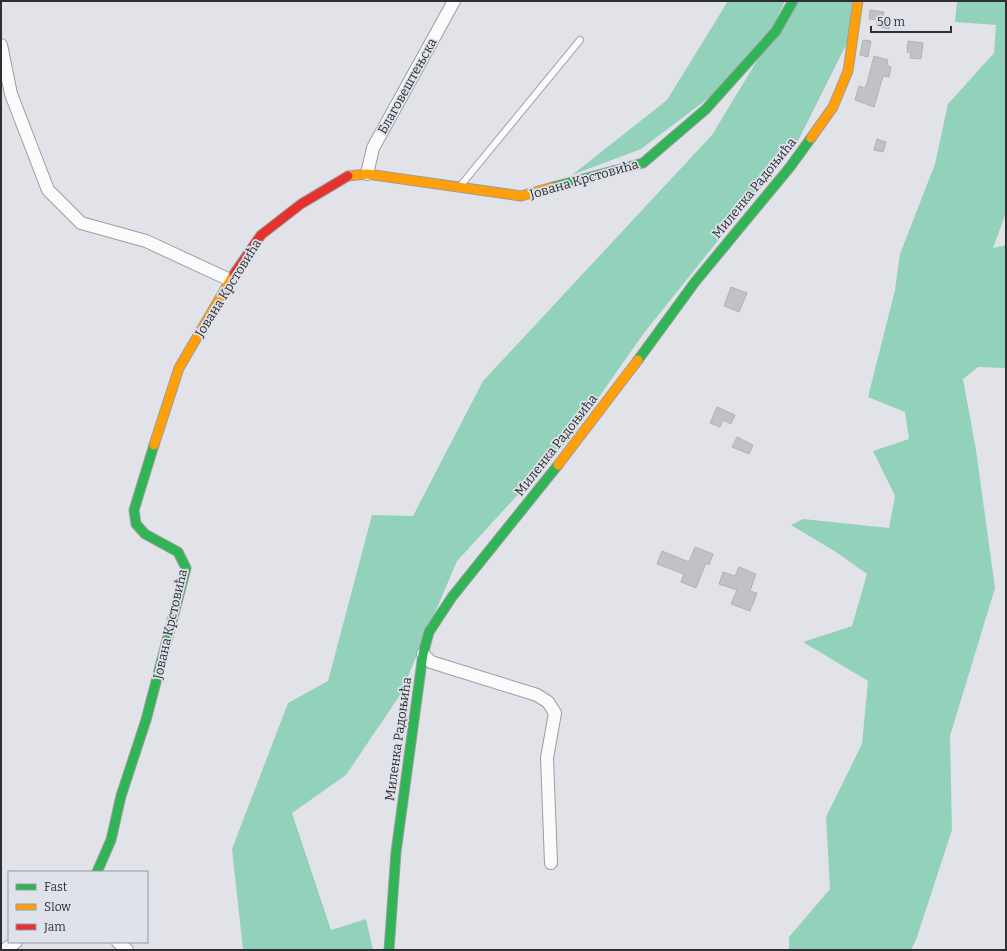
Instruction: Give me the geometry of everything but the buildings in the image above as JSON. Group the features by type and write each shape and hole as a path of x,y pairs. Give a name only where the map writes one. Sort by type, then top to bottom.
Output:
{"street":[{"name":"Благовештењска","path":"367,174 373,148 454,1"},
{"name":"Јована Крстовића","path":"97,871 111,840 121,796 146,720 186,568 184,559 179,551 150,538 137,527 134,510 179,368 230,280 261,235 301,204 348,176 367,174 460,186 521,196 643,163 706,109 776,32 793,1"},
{"name":"Миленка Радоњића","path":"389,950 396,852 423,654 429,632 452,597 578,441 695,282 790,167 833,107 848,71 858,1"},
{"path":"1,45 11,94 48,190 81,223 146,241 230,280"},
{"path":"423,654 431,662 537,696 548,702 555,713 547,758 551,863"},
{"path":"4,950 14,943"},
{"path":"119,943 127,950"}],"lane":[{"path":"460,186 580,40"}],"green space":[{"path":"728,1 785,1 774,25 718,91 641,149 572,175 667,100"},
{"path":"793,1 852,1 850,37 798,141 644,333 570,438 457,561 400,695 346,775 292,813 331,930 366,919 373,950 243,950 232,849 288,703 328,681 372,515 413,516 483,381 712,135"},
{"path":"957,1 1006,1 1006,213 993,248 1006,245 1006,368 978,367 963,379 976,450 995,588 950,736 952,830 916,940 911,950 789,950 789,937 830,889 826,817 862,744 868,681 803,642 852,626 867,574 836,552 791,525 803,519 889,528 895,496 873,451 909,439 905,412 868,397 895,290 900,254 935,164 948,104 994,53 996,25 955,22"}],"traffic: fast":[{"path":"553,187 643,163 706,109 776,31 793,1"},
{"path":"638,360 695,282 790,167 811,138"},
{"path":"97,871 111,840 121,796 146,720 186,568 178,552 145,534 136,524 134,510 154,445"},
{"path":"389,950 396,852 423,654 429,632 452,597 558,465"}],"traffic: slow":[{"path":"811,138 833,107 848,71 858,1"},
{"path":"348,176 367,174 521,196 553,187"},
{"path":"154,445 179,368 234,274"},
{"path":"558,465 638,360"}],"traffic: jam":[{"path":"234,274 261,235 301,204 348,176"}]}
